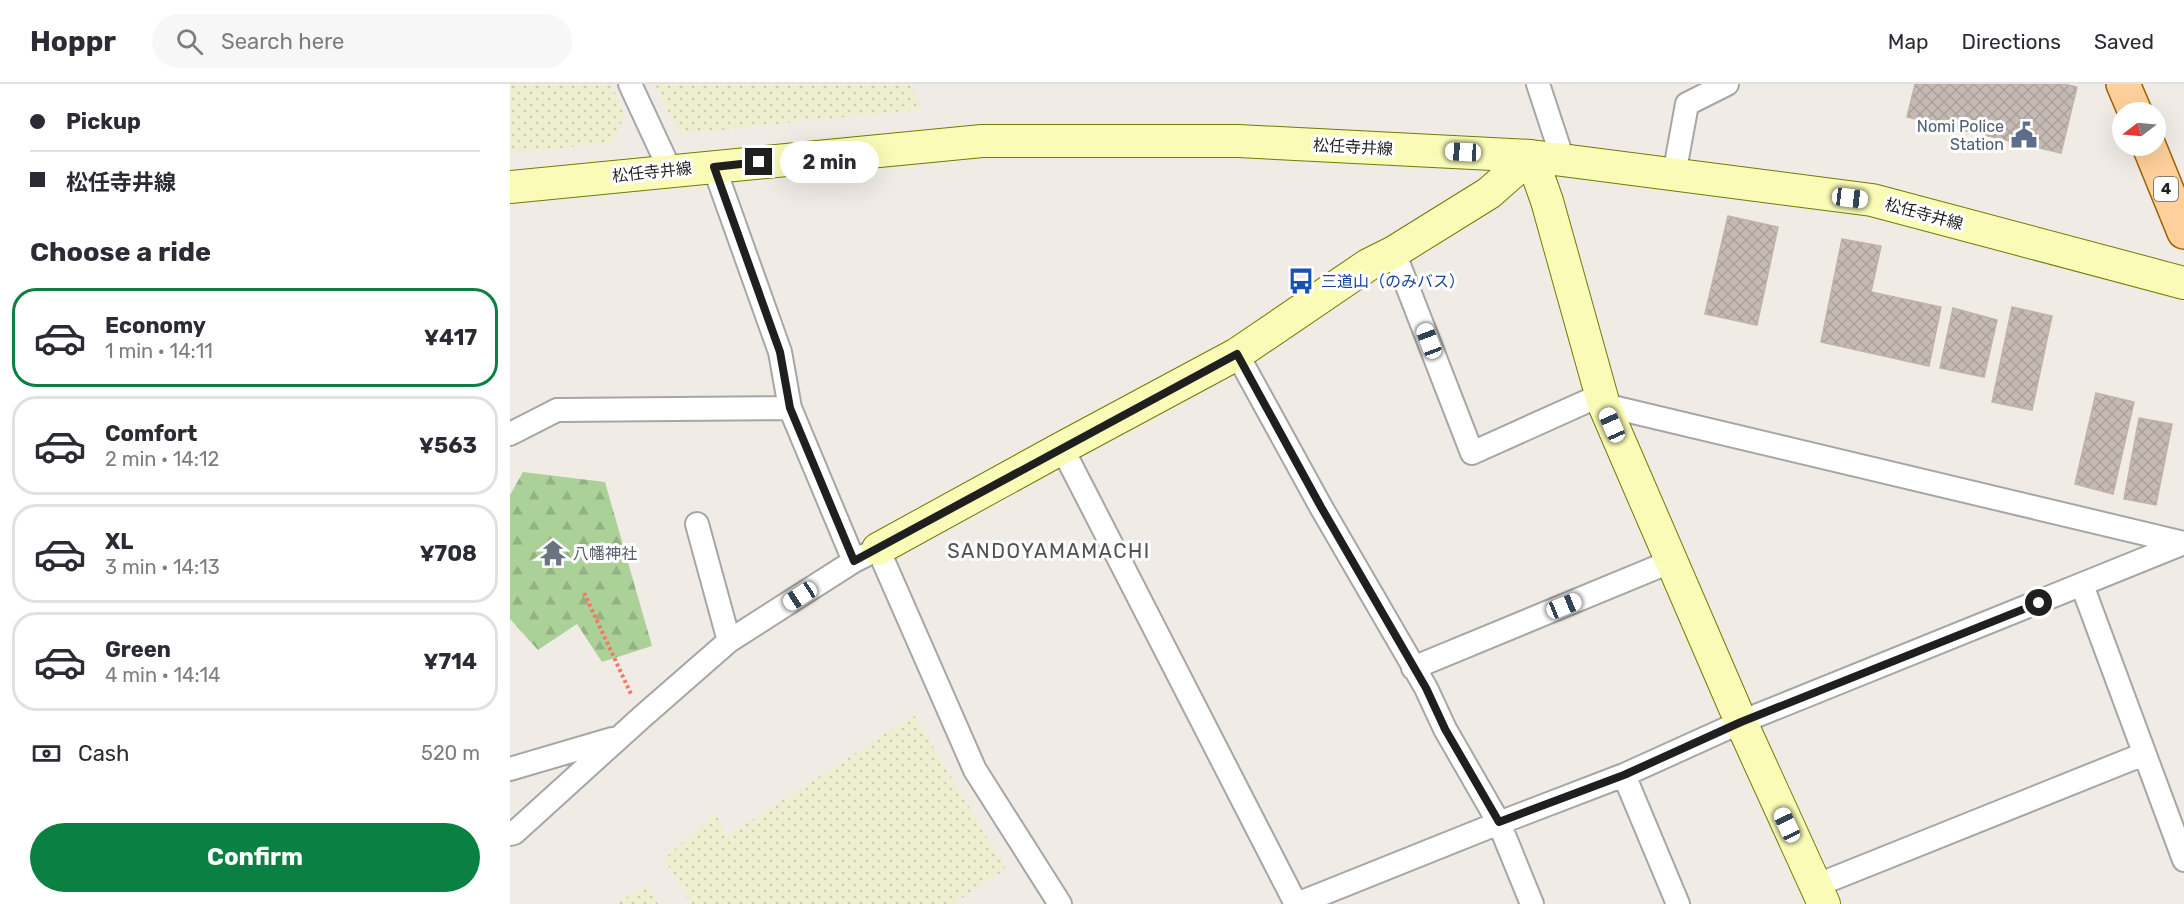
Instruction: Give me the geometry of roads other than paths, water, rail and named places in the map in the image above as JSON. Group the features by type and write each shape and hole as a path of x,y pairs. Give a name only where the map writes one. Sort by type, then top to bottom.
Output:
{"main road":[{"path":"2124,84 2131,102"},
{"name":"松任寺井線","path":"510,187 982,141 1238,141 1531,156 1872,200 2184,283"},
{"path":"866,555 1237,354 1368,266 1489,193 1531,156 1547,201 1602,400 1741,722 1820,895"},
{"name":"4","path":"2153,156 2184,232"}],"street":[{"path":"630,84 670,170"},
{"path":"1538,84 1563,160"},
{"path":"1674,175 1687,104 1727,84"},
{"path":"714,167 780,352 790,408 975,770 1060,904"},
{"path":"1394,252 1472,453 1602,400 2184,543"},
{"path":"1237,354 1499,822 1532,904"},
{"path":"510,434 557,410 790,408"},
{"path":"1062,448 1297,904 1499,822 1624,775 1741,722 2184,543"},
{"path":"697,524 729,641"},
{"path":"510,834 514,833 729,641 866,555"},
{"path":"1413,668 1672,561"},
{"path":"2082,585 2184,860"},
{"path":"510,769 619,737"},
{"path":"1820,895 2144,754"},
{"path":"1624,775 1678,904"}],"place":[{"name":"Nomi Police Station","path":"2024,135"},
{"name":"三道山（のみバス）","path":"1301,281"},
{"name":"八幡神社","path":"553,553"}],"district":[{"name":"SANDOYAMAMACHI","path":"1049,551"}]}
